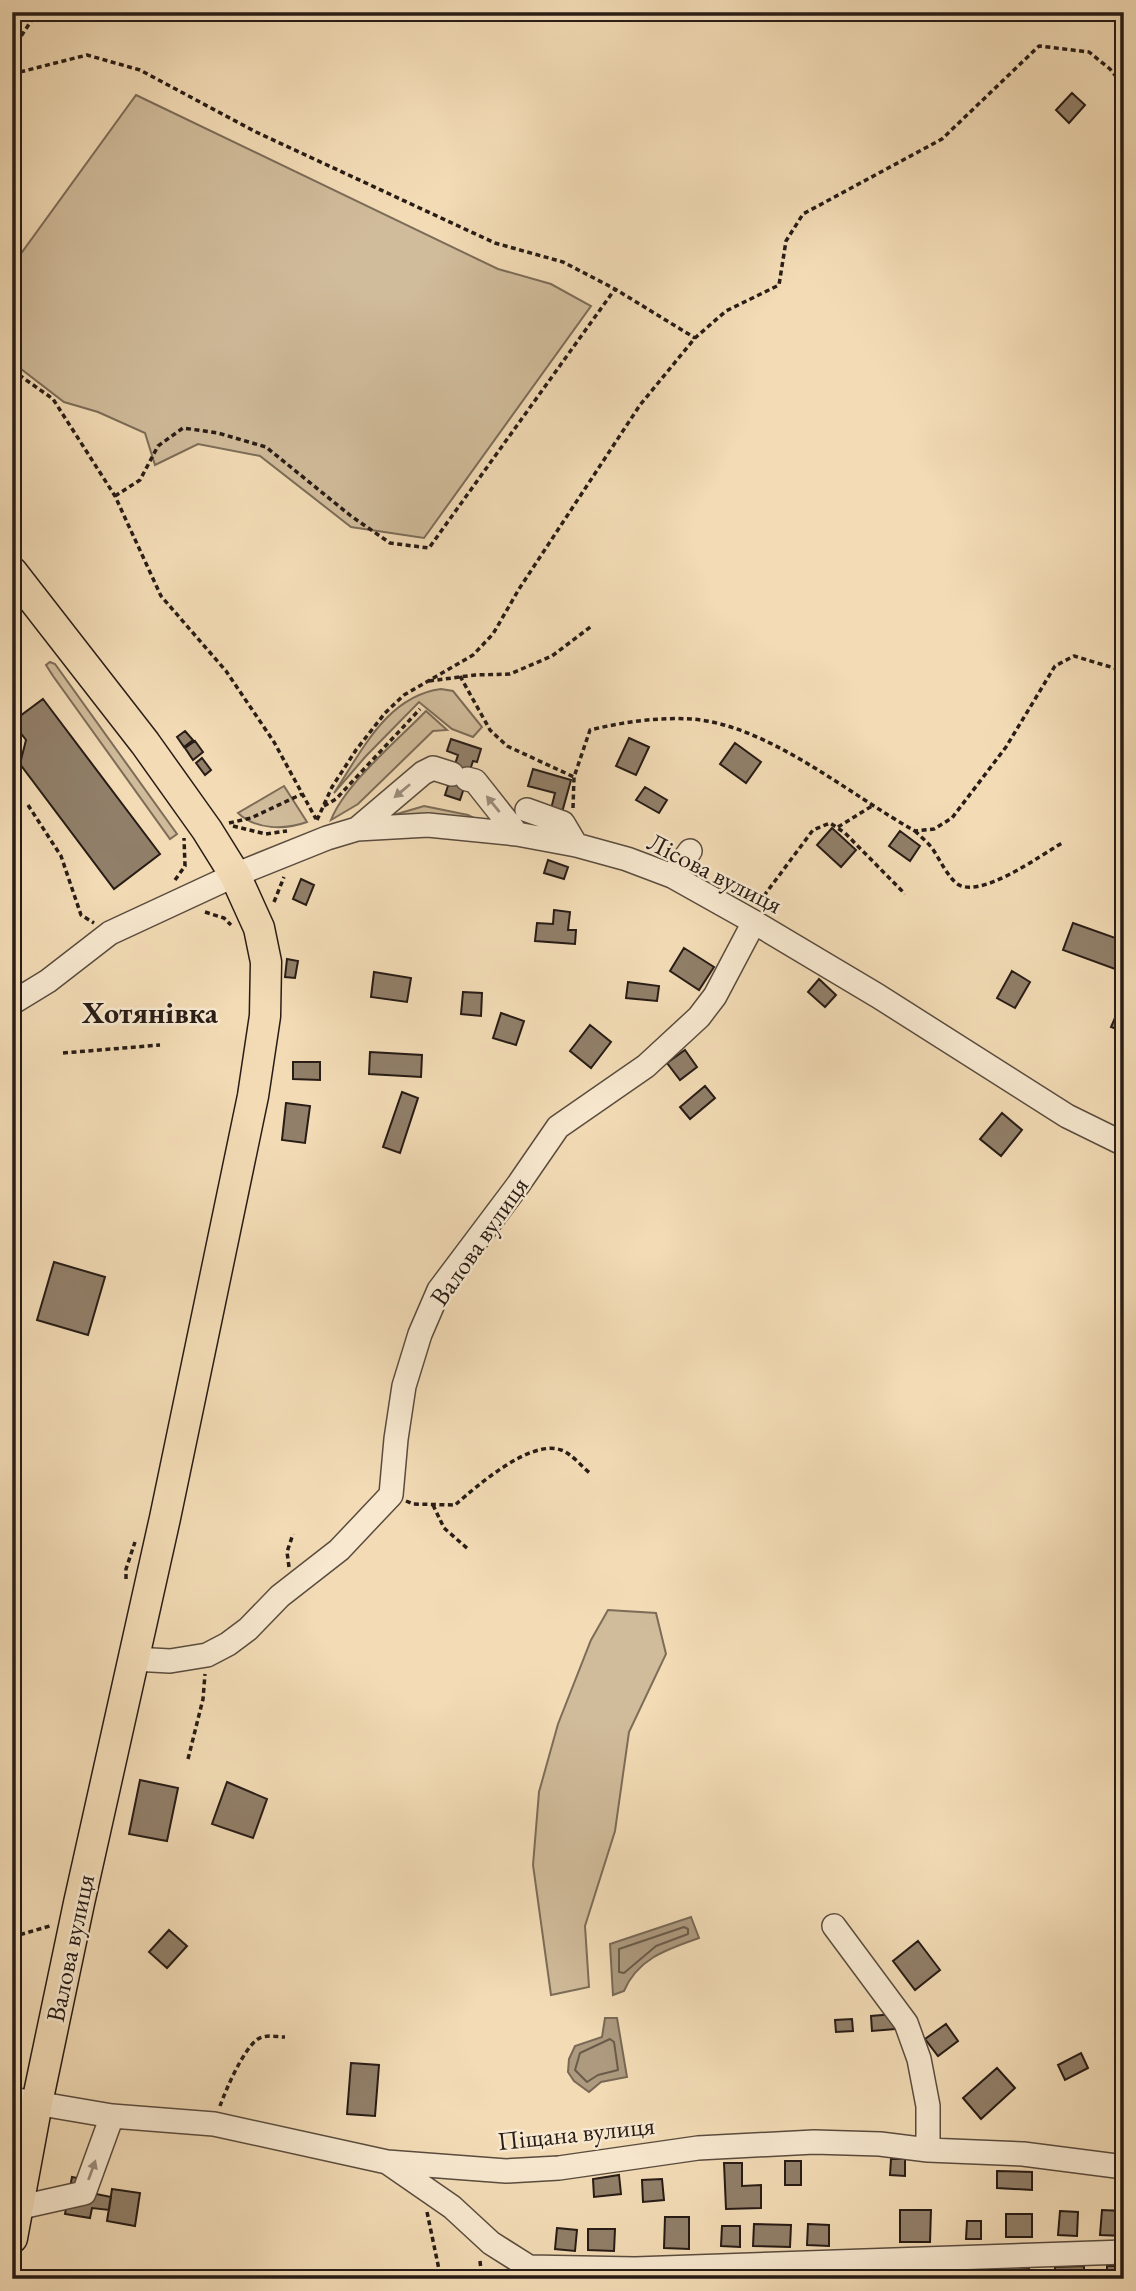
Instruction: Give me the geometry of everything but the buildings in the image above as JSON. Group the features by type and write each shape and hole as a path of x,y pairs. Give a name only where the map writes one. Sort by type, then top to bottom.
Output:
{"main road":[{"name":"Валова вулиця","path":"12,572 159,762 207,830 235,875 261,937 266,962 265,1016 250,1109 165,1518 25,2101 17,2208 12,2238"}],"street":[{"path":"357,829 423,773 433,768 475,781 517,834"},
{"path":"527,810 564,823 576,845"},
{"name":"Лісова вулиця","path":"12,1003 48,981 110,933 235,875 322,829 428,825 517,834 576,845 627,859 672,876 878,996 1067,1116 1124,1144"},
{"path":"672,876 690,851"},
{"name":"Валова вулиця","path":"391,1495 404,1386 420,1334 439,1290 558,1127 646,1066 699,1017 715,996 754,922"},
{"path":"133,1659 170,1661 206,1655 228,1644 248,1629 292,1586 338,1550 391,1495"},
{"path":"834,1926 906,2022 919,2059 928,2106 928,2150"},
{"name":"Піщана вулиця","path":"25,2101 112,2116 214,2124 387,2162 506,2171 559,2168 698,2148 814,2142 1023,2154 1124,2167"},
{"path":"17,2208 84,2193 112,2116"},
{"path":"387,2162 452,2207 491,2243 528,2267 635,2269 1124,2252"}],"path":[{"path":"12,50 37,12"},
{"path":"322,829 322,807 356,750 385,713 404,695 473,655 493,634 519,589 640,405 695,338 726,312 779,285 786,241 803,214 942,139 1039,46 1089,52 1110,69 1124,86"},
{"path":"12,74 87,55 140,70 256,132 495,243 563,262 695,338"},
{"path":"115,496 140,480 158,446 183,428 218,433 266,447 341,509 390,543 429,548 614,289"},
{"path":"12,370 53,399 115,496 161,596 226,671 274,742 322,829"},
{"path":"427,681 510,674 552,656 593,625"},
{"path":"915,831 934,830 952,818 1006,747 1055,666 1074,656 1124,671"},
{"path":"460,677 490,730 507,746 574,777"},
{"path":"322,807 336,799 420,709"},
{"path":"576,845 572,817 574,777 590,730 650,720 693,719 737,730 777,746 915,831 932,848 957,885 969,888 993,883 1062,842"},
{"path":"296,829 266,834 227,824 251,818 302,794"},
{"path":"28,806 61,856 81,915 110,933"},
{"path":"837,827 872,806"},
{"path":"754,922 766,893 813,830 830,823 845,833 905,894"},
{"path":"306,825 322,829"},
{"path":"183,834 185,866"},
{"path":"272,906 278,886 286,873"},
{"path":"195,911 215,913 238,932"},
{"path":"63,1053 160,1045"},
{"path":"391,1495 413,1504 455,1505 502,1466 545,1448 562,1450 591,1474"},
{"path":"433,1505 444,1528 468,1549"},
{"path":"127,1590 126,1569 130,1551 140,1533"},
{"path":"292,1586 287,1552 293,1534"},
{"path":"188,1759 203,1699 206,1655"},
{"path":"12,1937 46,1929 56,1922"},
{"path":"214,2124 240,2062 257,2039 267,2036 285,2037"},
{"path":"419,2183 441,2279"}],"shaded area":[{"path":"136,95 498,269 551,284 591,306 424,538 351,527 260,456 198,444 155,465 145,433 98,412 64,402 12,362 12,266"},
{"path":"50,662 55,664 177,834 170,839 53,676 46,665"},
{"path":"441,689 453,691 482,727 473,737 452,729 419,702 334,793 366,743 391,714 405,702"},
{"path":"426,711 447,730 433,731 358,804 331,820 360,777"},
{"path":"284,786 307,822 271,827 253,823 238,813"},
{"path":"424,806 468,815 484,823 380,819"},
{"path":"608,1610 656,1613 666,1654 629,1732 615,1831 585,1926 589,1987 551,1995 533,1865 539,1792 558,1724 591,1640"}],"water":[{"path":"691,1917 699,1938 655,1956 637,1970 624,1991 613,1995 610,1944"},
{"path":"605,2018 617,2018 627,2077 601,2082 589,2092 574,2081 568,2072 569,2059 575,2046 602,2037"}],"district":[{"name":"Хотянівка","path":"150,1012"}]}
